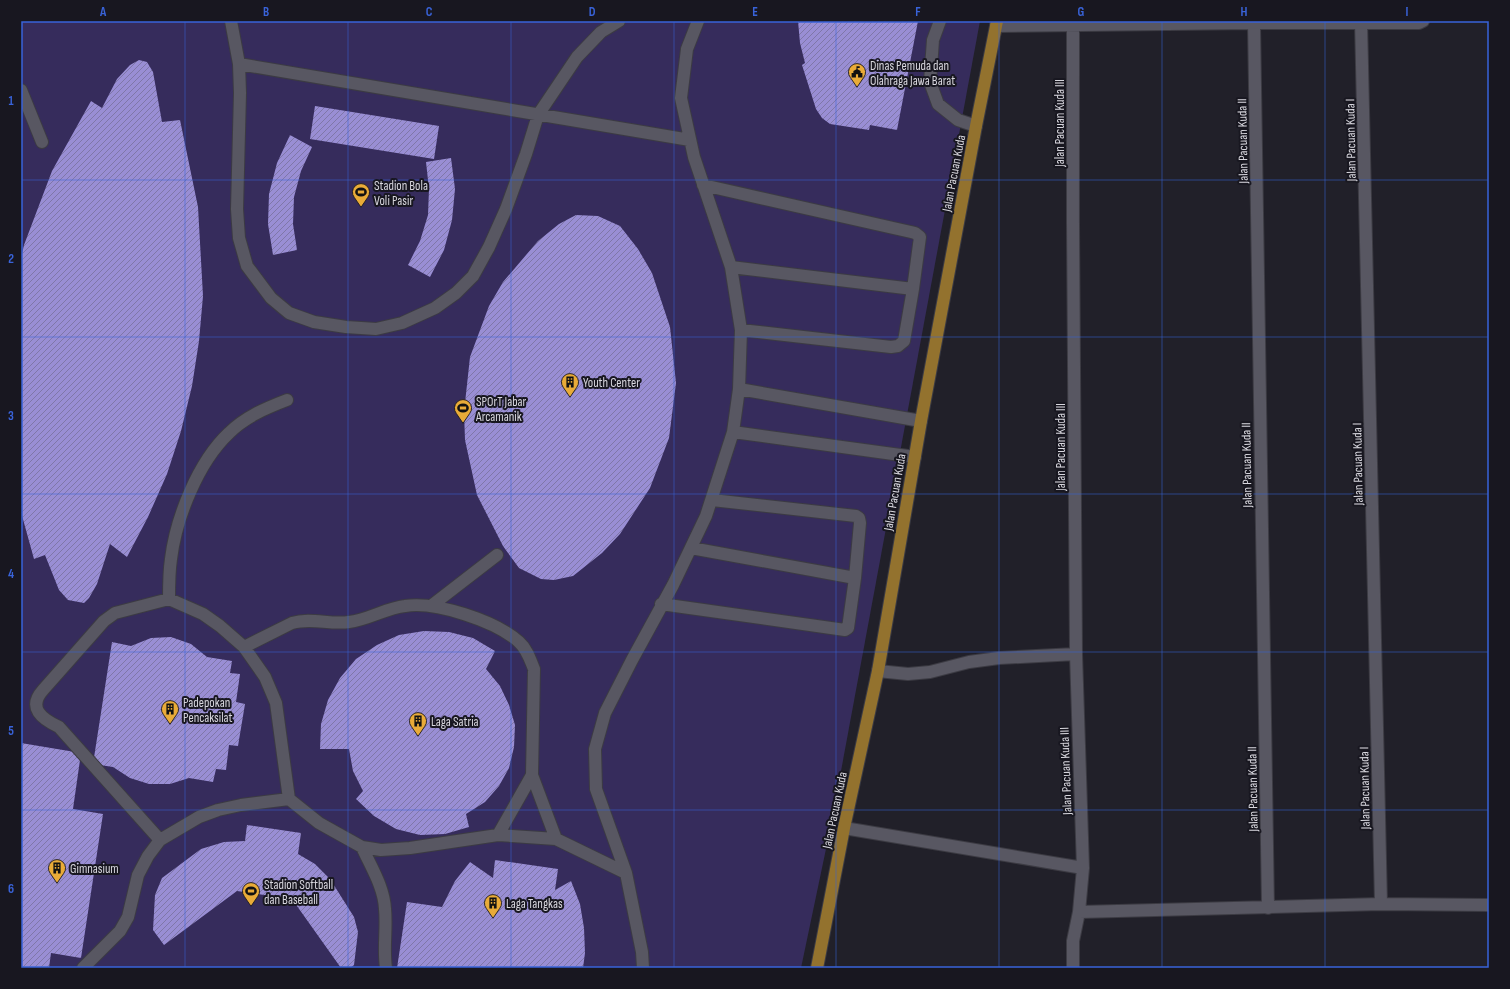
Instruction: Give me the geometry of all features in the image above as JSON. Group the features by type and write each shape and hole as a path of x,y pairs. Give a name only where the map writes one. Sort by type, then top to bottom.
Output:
{"main road":[{"name":"Jalan Pacuan Kuda","path":"818,968 844,828 878,671 921,421 976,126 997,24"}],"street":[{"path":"231,21 238,64 240,93 236,208 239,238 247,266 271,298 289,313 314,322 346,327 376,329 402,323 435,308 456,293 474,276 489,248 506,209 526,154 538,115 577,57 601,32 619,21"},
{"path":"643,968 642,952 626,873 596,789 595,749 605,713 661,604 673,585 706,516 733,432 739,389 741,330 731,267 694,157 681,98 687,49 698,21"},
{"path":"940,21 933,40 930,82 938,104 958,120 976,126"},
{"path":"997,24 1074,26 1362,22 1419,23 1423,21"},
{"name":"Jalan Pacuan Kuda I","path":"1362,22 1381,904"},
{"name":"Jalan Pacuan Kuda II","path":"1254,23 1268,908"},
{"name":"Jalan Pacuan Kuda III","path":"1073,968 1073,941 1079,912 1083,868 1076,654 1072,223 1074,26"},
{"path":"238,64 690,140"},
{"path":"21,90 42,142"},
{"path":"703,185 916,233 920,237 904,341 896,347 741,330"},
{"path":"731,267 913,289"},
{"path":"739,389 921,421"},
{"path":"169,599 171,558 177,529 188,495 198,474 228,433 263,409 287,400"},
{"path":"733,432 915,457"},
{"path":"661,604 845,630 848,628 855,578 860,523 858,517 712,500"},
{"path":"691,548 855,578"},
{"path":"431,606 497,555"},
{"path":"160,840 59,727 47,721 39,713 36,704 37,697 104,621 115,613 169,599 203,614 220,626 244,647 265,677 276,703 289,799 319,823 339,836 362,847 380,850 410,848 498,835 556,839 626,873"},
{"path":"244,647 299,620 347,623 399,606 431,606 479,619 502,629 520,643 529,655 534,668 532,775 556,839"},
{"path":"878,671 908,674 930,672 969,662 999,658 1076,654"},
{"path":"498,835 532,775"},
{"path":"83,968 120,931 128,917 138,875 148,856 160,840 199,817 218,810 241,804 289,799"},
{"path":"844,828 1083,868"},
{"path":"362,847 384,898 386,909 386,968"},
{"path":"1079,912 1381,904 1489,905"}],"shaded area":[{"name":"SPOrT Jabar Arcamanik","path":"21,21 980,21 831,825 801,968 21,968"}],"building":[{"name":"Dinas Pemuda dan Olahraga Jawa Barat","path":"798,21 918,21 897,130 870,125 869,130 830,124 822,118 816,109 802,65 805,63 800,43"},
{"path":"139,60 147,62 153,72 162,122 180,120 198,207 203,296 199,341 192,386 181,431 167,474 148,517 127,557 110,544 97,584 89,598 84,603 68,600 59,590 45,555 34,559 21,512 21,258 24,245 52,171 91,101 102,108 117,79 130,65"},
{"path":"315,106 439,126 434,159 310,139"},
{"path":"290,135 312,147 301,171 294,197 293,224 297,250 273,255 268,224 269,194 277,163"},
{"path":"451,158 455,189 452,220 444,250 430,277 408,265 420,241 428,215 429,189 426,162"},
{"name":"Youth Center","path":"576,215 598,216 620,226 638,249 652,273 670,327 676,383 669,438 650,488 620,534 602,553 573,576 554,580 541,579 519,568 503,546 477,495 465,440 464,412 470,357 489,306 503,282 538,241 559,224"},
{"name":"Laga Satria","path":"424,631 449,632 473,638 495,651 486,669 500,686 509,705 515,725 514,747 509,768 499,786 485,802 466,814 469,827 445,834 420,835 396,829 374,816 356,799 363,791 353,771 349,749 320,749 321,724 328,700 340,678 356,659 377,645 399,635"},
{"name":"Padepokan Pencaksilat","path":"171,637 191,644 207,657 232,661 230,673 240,674 236,702 245,704 238,746 229,745 226,770 216,769 213,782 189,778 170,784 149,784 130,778 113,767 93,764 112,642 131,646 151,638"},
{"name":"Gimnasium","path":"21,743 81,753 73,809 103,814 81,958 51,953 49,968 21,968"},
{"path":"247,825 301,833 298,854 315,864 330,879 354,917 358,932 354,965 350,968 341,968 292,899 237,891 164,945 153,930 155,895 162,878 201,849 224,842 245,841"},
{"name":"Laga Tangkas","path":"495,860 558,869 555,890 571,881 580,904 584,928 585,953 583,968 397,968 407,902 442,907 455,881 470,862 493,878"}],"place":[{"name":"Dinas Pemuda dan Olahraga Jawa Barat","path":"857,87"},
{"name":"Stadion Bola Voli Pasir","path":"361,207"},
{"name":"Youth Center","path":"570,397"},
{"name":"SPOrT Jabar Arcamanik","path":"463,423"},
{"name":"Padepokan Pencaksilat","path":"170,724"},
{"name":"Laga Satria","path":"418,736"},
{"name":"Gimnasium","path":"57,883"},
{"name":"Stadion Softball dan Baseball","path":"251,906"},
{"name":"Laga Tangkas","path":"493,918"}]}
